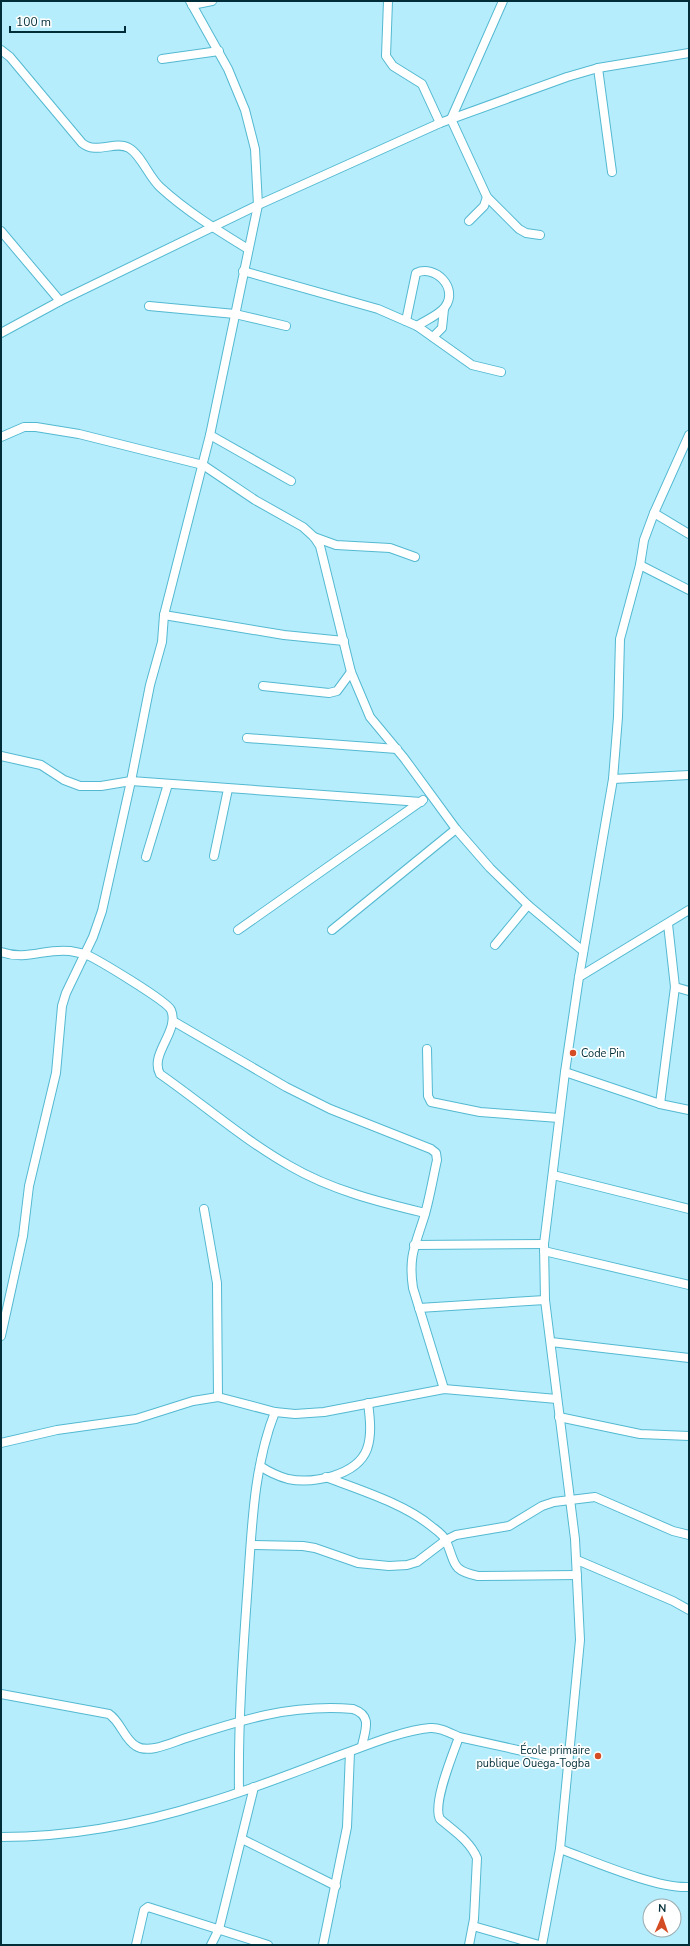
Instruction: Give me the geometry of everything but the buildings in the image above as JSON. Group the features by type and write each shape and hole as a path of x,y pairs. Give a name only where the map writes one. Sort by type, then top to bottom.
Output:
{"street":[{"path":"1,1336 23,1236 29,1186 56,1073 62,1006 102,911 132,781 150,686 162,642 164,615 197,481 203,465 210,435 243,271 258,205 257,166 251,133 237,89 219,51 191,3 212,1"},
{"path":"388,1 386,56 392,66 422,84 440,123"},
{"path":"503,1 451,119 487,197 519,229 526,233 540,235"},
{"path":"1,50 10,57 82,144 90,148 124,146 130,149 158,186 212,227 248,249"},
{"path":"162,60 219,51"},
{"path":"1,333 60,301 212,227 440,123 534,88 598,68 689,53"},
{"path":"598,68 612,172"},
{"path":"469,222 484,206 487,197"},
{"path":"1,231 60,301"},
{"path":"243,271 349,299 378,309 417,326 472,365 501,372"},
{"path":"406,321 414,277 420,272 433,274 446,282 449,287 449,299 444,309 442,328 432,337"},
{"path":"149,306 235,314 286,326"},
{"path":"417,326 444,309"},
{"path":"1,437 24,427 36,427 79,434 203,465 255,500 303,527 314,537 320,546 351,672 370,717 397,750 456,830 490,868 528,905 583,951"},
{"path":"210,435 291,481"},
{"path":"473,1926 540,1945 560,1850 580,1640 577,1560 545,1300 544,1247 559,1118 579,977 613,779 618,717 620,639 640,565 644,540 654,513 689,435"},
{"path":"654,513 689,534"},
{"path":"314,537 336,545 390,548 416,557"},
{"path":"640,565 689,590"},
{"path":"164,615 284,636 344,641"},
{"path":"263,686 329,693 337,690 351,672"},
{"path":"247,738 397,750"},
{"path":"2,756 41,765 64,780 80,786 101,786 132,781 421,802"},
{"path":"613,779 689,775"},
{"path":"146,857 168,784"},
{"path":"214,856 228,789"},
{"path":"238,930 421,802 430,794"},
{"path":"332,930 456,830"},
{"path":"495,945 528,905"},
{"path":"579,977 689,910"},
{"path":"660,1104 676,987 668,924"},
{"path":"1,952 19,956 55,950 85,954 166,1004 172,1014 173,1021 158,1065 160,1074 258,1145 290,1166 313,1178 350,1192 382,1203 425,1213"},
{"path":"676,987 689,991"},
{"path":"173,1021 286,1087 330,1109 431,1149 436,1153 438,1160 425,1213 414,1245 411,1272 413,1288 444,1389"},
{"path":"427,1049 428,1096 431,1102 480,1112 559,1118"},
{"path":"565,1072 660,1104 689,1110"},
{"path":"553,1175 689,1209"},
{"path":"204,1209 217,1283 218,1397"},
{"path":"414,1245 544,1247 689,1285"},
{"path":"419,1308 545,1300"},
{"path":"551,1342 689,1358"},
{"path":"1,1443 57,1430 136,1419 193,1401 218,1397 275,1412 308,1414 444,1389 557,1399"},
{"path":"260,1466 274,1474 289,1479 314,1480 348,1469 359,1461 367,1450 370,1434 368,1403"},
{"path":"239,1791 239,1721 251,1545 260,1466 265,1439 275,1412"},
{"path":"559,1417 640,1434 689,1436"},
{"path":"326,1477 400,1508 430,1524 446,1540 454,1566 466,1574 478,1576 578,1575"},
{"path":"251,1545 284,1545 315,1548 358,1563 389,1566 417,1562 446,1540 456,1535 509,1526 542,1506 570,1500 595,1497 673,1531 689,1535"},
{"path":"577,1560 673,1601 689,1610"},
{"path":"1,1694 109,1714 115,1718 130,1741 136,1747 144,1748 175,1742 239,1721 282,1711 337,1708 353,1709 359,1712 366,1721 362,1746"},
{"path":"1,1837 55,1835 112,1827 195,1806 254,1787 350,1752 362,1746 430,1728 442,1730 459,1737 568,1761"},
{"path":"459,1737 439,1798 437,1814 440,1819 467,1841 477,1858 473,1926 469,1945"},
{"path":"323,1945 347,1828 350,1752"},
{"path":"211,1945 219,1930 254,1787"},
{"path":"242,1839 336,1886"},
{"path":"560,1850 651,1881 680,1888 689,1887"},
{"path":"136,1945 144,1910 148,1907 268,1945"}],"place":[{"name":"Code Pin","path":"573,1053"},
{"name":"École primaire publique Ouega-Togba","path":"598,1756"}]}
